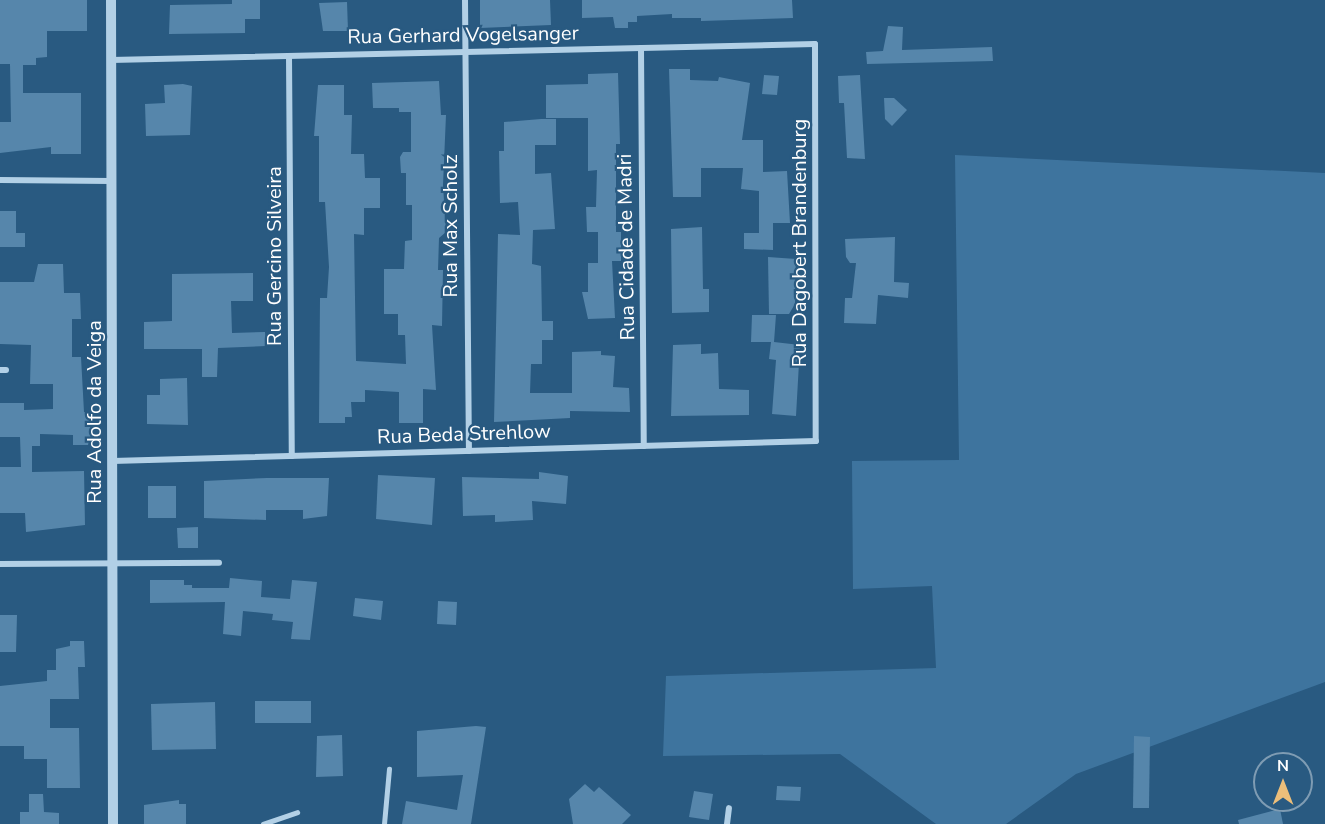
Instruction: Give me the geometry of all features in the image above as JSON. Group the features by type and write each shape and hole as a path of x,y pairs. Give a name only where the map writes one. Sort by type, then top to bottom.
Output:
{"street":[{"name":"Rua Adolfo da Veiga","path":"111,0 113,824"},
{"name":"Rua Max Scholz","path":"465,0 469,451"},
{"name":"Rua Gerhard Vogelsanger","path":"111,60 815,44"},
{"name":"Rua Dagobert Brandenburg","path":"815,44 816,441"},
{"name":"Rua Cidade de Madri","path":"641,48 644,446"},
{"name":"Rua Gercino Silveira","path":"289,56 292,456"},
{"path":"0,180 111,181"},
{"name":"Rua Beda Strehlow","path":"112,460 816,441"},
{"path":"0,564 219,562"},
{"path":"727,824 729,808"}],"lane":[{"path":"384,824 389,769"},
{"path":"263,824 297,812"}],"shaded area":[{"path":"955,155 1325,173 1325,682 1076,774 1006,824 936,824 840,754 663,756 666,676 936,668 932,586 853,589 852,461 959,460"}],"building":[{"path":"0,0 87,0 87,31 47,31 47,57 36,58 36,65 23,65 23,93 81,93 81,154 51,154 51,147 0,153 0,122 11,122 10,64 0,64"},
{"path":"232,0 260,0 260,19 245,19 245,33 169,34 170,5 232,4"},
{"path":"480,0 550,0 551,25 480,28"},
{"path":"582,0 792,0 793,18 701,21 701,18 672,18 672,14 637,16 637,22 628,22 628,28 615,28 613,17 582,18"},
{"path":"347,2 348,31 323,31 319,3"},
{"path":"888,26 903,27 902,50 992,47 993,61 867,64 866,52 883,51"},
{"path":"669,69 690,69 690,80 718,81 719,77 750,83 742,140 763,140 763,172 787,171 790,223 773,223 773,250 744,249 744,233 759,233 759,191 741,189 743,168 701,168 701,197 673,197"},
{"path":"618,73 620,144 616,144 616,232 621,232 621,261 612,261 615,318 588,319 582,292 588,292 588,263 598,263 598,232 587,232 586,207 596,207 597,170 588,171 588,118 546,118 546,85 588,84 588,74"},
{"path":"764,75 779,76 777,95 762,94"},
{"path":"860,75 865,159 847,158 844,103 839,103 838,76"},
{"path":"439,81 441,115 446,115 443,185 446,232 439,238 438,270 443,270 442,326 432,325 436,390 423,389 423,423 399,423 399,392 365,390 365,402 351,402 352,417 345,417 345,423 319,423 320,298 327,298 329,267 325,202 319,202 319,136 314,136 318,85 344,85 344,115 352,115 351,154 364,154 365,178 380,178 380,208 364,208 364,235 354,234 356,361 406,364 405,335 398,335 398,314 384,314 384,269 404,269 405,241 412,240 412,205 406,205 406,173 401,173 400,157 403,152 411,152 411,112 399,112 399,108 373,108 372,83"},
{"path":"164,85 192,86 190,135 146,136 145,104 165,103"},
{"path":"884,98 894,98 907,110 892,126 885,119"},
{"path":"556,119 556,145 535,145 535,174 551,173 555,229 533,230 532,264 541,266 542,321 553,321 553,340 542,340 542,364 531,364 530,393 572,393 572,352 601,351 601,355 615,356 613,387 629,388 630,412 570,411 570,418 494,422 498,234 520,235 518,202 500,203 499,151 504,151 504,122"},
{"path":"0,211 16,211 16,233 25,233 25,247 0,247"},
{"path":"702,227 703,289 709,289 709,312 672,313 671,229"},
{"path":"895,237 894,282 909,283 908,298 878,295 876,324 844,323 845,298 852,298 856,263 850,263 846,257 845,239"},
{"path":"768,257 796,259 795,304 789,314 769,314"},
{"path":"38,264 63,264 64,293 80,293 81,319 72,319 72,357 81,357 84,412 91,412 91,435 88,445 73,445 73,435 40,434 40,446 32,446 32,472 84,471 85,525 26,532 25,513 0,513 0,467 21,467 20,437 0,437 0,403 24,403 24,410 53,409 53,384 30,384 31,345 0,344 0,282 34,282"},
{"path":"253,273 253,301 231,301 232,333 265,332 266,346 218,348 217,377 202,377 202,349 144,349 144,322 172,321 172,274"},
{"path":"752,315 776,315 774,342 800,345 796,416 772,414 776,360 769,359 771,342 751,342"},
{"path":"701,344 701,354 718,353 719,389 749,390 749,415 671,416 673,345"},
{"path":"187,378 188,425 147,424 147,395 160,395 160,379"},
{"path":"539,472 568,476 566,504 532,501 533,520 495,522 495,515 463,516 462,477 539,479"},
{"path":"378,475 435,478 432,525 376,519"},
{"path":"329,478 327,516 303,519 303,510 266,510 266,520 204,518 204,481"},
{"path":"148,486 176,486 176,518 148,518"},
{"path":"198,527 198,548 178,548 177,528"},
{"path":"230,578 262,581 261,597 290,599 292,580 317,582 310,640 291,639 293,622 272,620 273,614 243,611 241,636 223,634 225,602 150,603 150,580 184,580 184,585 192,585 192,588 229,588"},
{"path":"355,598 383,601 381,620 353,616"},
{"path":"438,601 457,602 456,625 437,624"},
{"path":"0,615 17,615 16,652 0,652"},
{"path":"70,641 84,641 85,667 78,667 79,699 50,699 50,728 79,728 80,788 47,788 47,759 24,759 24,746 0,746 0,686 47,681 47,670 56,670 56,649 70,646"},
{"path":"255,701 311,701 311,723 255,723"},
{"path":"215,702 216,749 152,750 151,704"},
{"path":"486,727 471,824 402,824 406,801 457,810 463,775 417,777 417,731"},
{"path":"342,735 343,776 316,777 317,736"},
{"path":"1134,736 1150,737 1149,808 1133,808"},
{"path":"585,784 594,792 599,787 631,815 622,824 573,824 569,799"},
{"path":"777,786 801,787 800,801 776,800"},
{"path":"694,791 713,794 709,820 689,817"},
{"path":"29,794 43,794 44,812 59,813 59,824 20,824 20,812 29,812"},
{"path":"179,800 179,804 186,804 186,824 144,824 144,805"},
{"path":"1269,812 1281,812 1283,824 1239,824 1238,820"}]}
